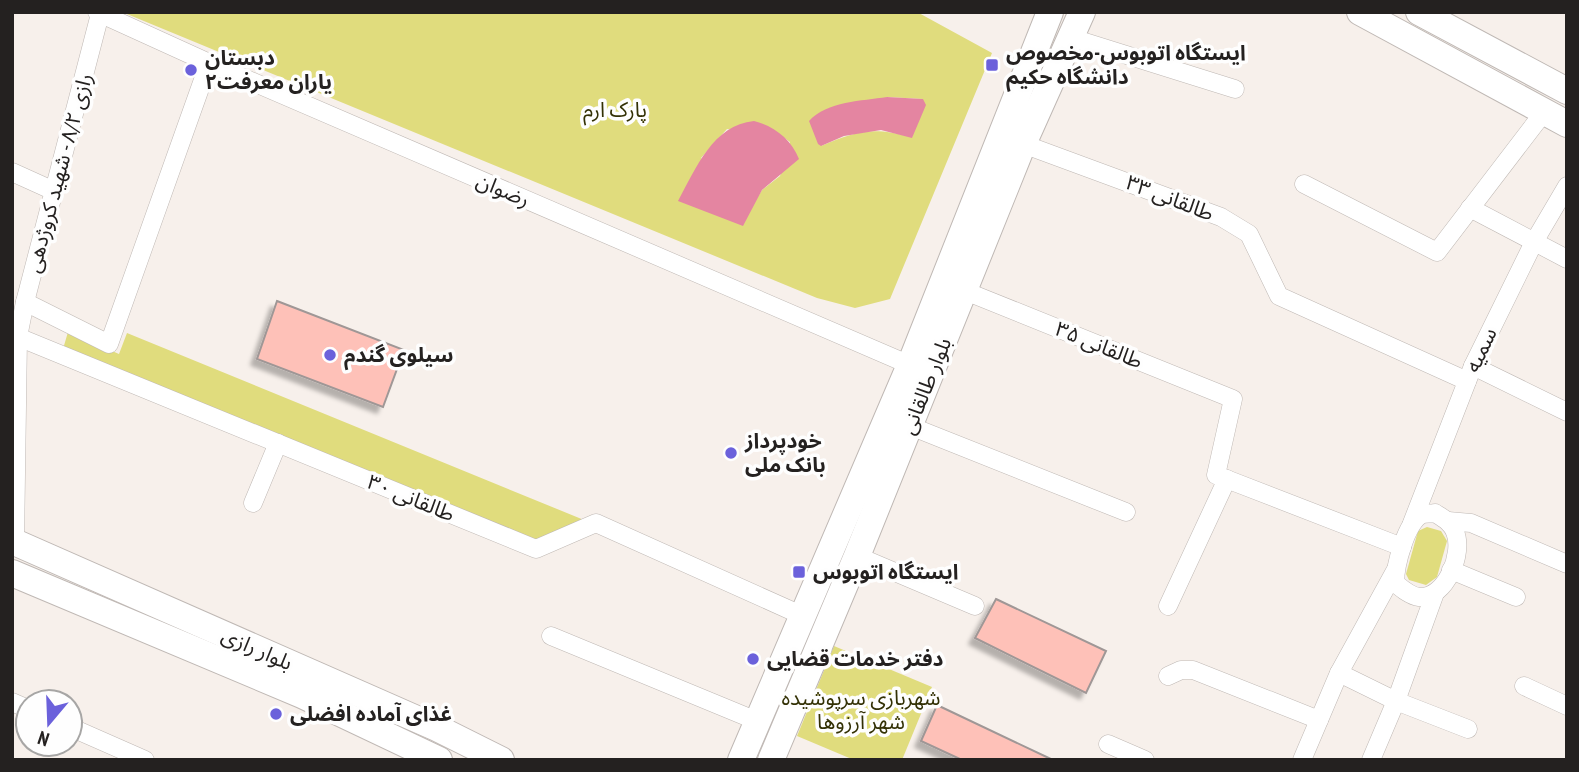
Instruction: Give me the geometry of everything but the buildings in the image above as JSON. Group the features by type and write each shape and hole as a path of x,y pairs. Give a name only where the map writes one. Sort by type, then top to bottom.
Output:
{"main road":[{"name":"بلوار طالقانی","path":"741,760 910,365 1050,12"},
{"name":"بلوار طالقانی","path":"771,760 857,556 1023,144 1082,12"},
{"path":"1360,12 1556,118"},
{"path":"1419,12 1567,91"},
{"name":"بلوار رازی","path":"14,542 306,684 439,760"},
{"name":"بلوار رازی","path":"12,573 502,760"}],"street":[{"name":"رضوان","path":"99,13 910,365"},
{"name":"رازی ۸/۲ - شهید کروژدهی","path":"14,542 18,337 99,13"},
{"path":"1069,37 1235,89"},
{"path":"25,302 109,344 209,63"},
{"path":"1304,184 1437,252 1470,208 1556,118"},
{"name":"طالقانی ۳۳","path":"1023,144 1221,217 1249,234 1279,296 1470,373"},
{"path":"12,172 54,191"},
{"name":"سمیه","path":"1412,523 1470,373 1534,242 1567,186"},
{"path":"1470,208 1567,259"},
{"name":"طالقانی ۳۵","path":"965,291 1233,399 1216,475 1227,479"},
{"name":"طالقانی ۳۰","path":"18,337 536,549 596,523 801,615"},
{"path":"1470,373 1567,412"},
{"path":"910,426 1126,512"},
{"path":"253,503 278,443"},
{"path":"1168,606 1227,479 1402,547"},
{"path":"1302,760 1339,673 1395,571 1412,523 1421,514 1435,513 1448,521 1456,533 1457,554 1444,583 1435,593 1396,701 1371,760"},
{"path":"1448,521 1471,523 1567,564"},
{"path":"857,556 975,606"},
{"path":"1451,570 1516,597"},
{"path":"1395,571 1395,583 1405,591 1419,597 1435,593"},
{"path":"551,636 757,721"},
{"path":"1168,676 1181,670 1193,670 1319,720"},
{"path":"1339,673 1396,701 1468,729"},
{"path":"1524,686 1567,706"},
{"path":"84,733 145,760"},
{"path":"1108,744 1145,760"}],"green space":[{"name":"پارک ارم","path":"122,12 917,12 992,53 890,299 855,308 817,298","holes":["887,97 923,99 912,137 876,131 856,133 821,146","727,129 783,137 790,142 780,176 762,190 754,203 701,158"]},
{"path":"68,332 119,354 127,333 584,520 535,542 63,349"},
{"path":"1427,527 1441,531 1447,541 1437,577 1426,585 1409,580 1406,574 1418,531"},
{"name":"شهربازی سرپوشیده شهر آرزوها","path":"834,646 932,687 902,760 854,760 797,736"}],"shaded area":[{"path":"887,97 923,99 926,105 912,138 881,130 844,136 821,146 818,144 809,121 816,114 845,103"},
{"path":"754,121 781,134 799,159 762,190 743,226 678,201 699,162 717,139 740,124"}],"place":[{"name":"ایستگاه اتوبوس-مخصوص دانشگاه حکیم","path":"992,65"},
{"name":"دبستان یاران معرفت۲","path":"191,70"},
{"name":"سیلوی گندم","path":"330,355"},
{"name":"خودپرداز بانک ملی","path":"731,453"},
{"name":"ایستگاه اتوبوس","path":"799,572"},
{"name":"دفتر خدمات قضایی","path":"753,659"},
{"name":"غذای آماده افضلی","path":"276,714"}]}
